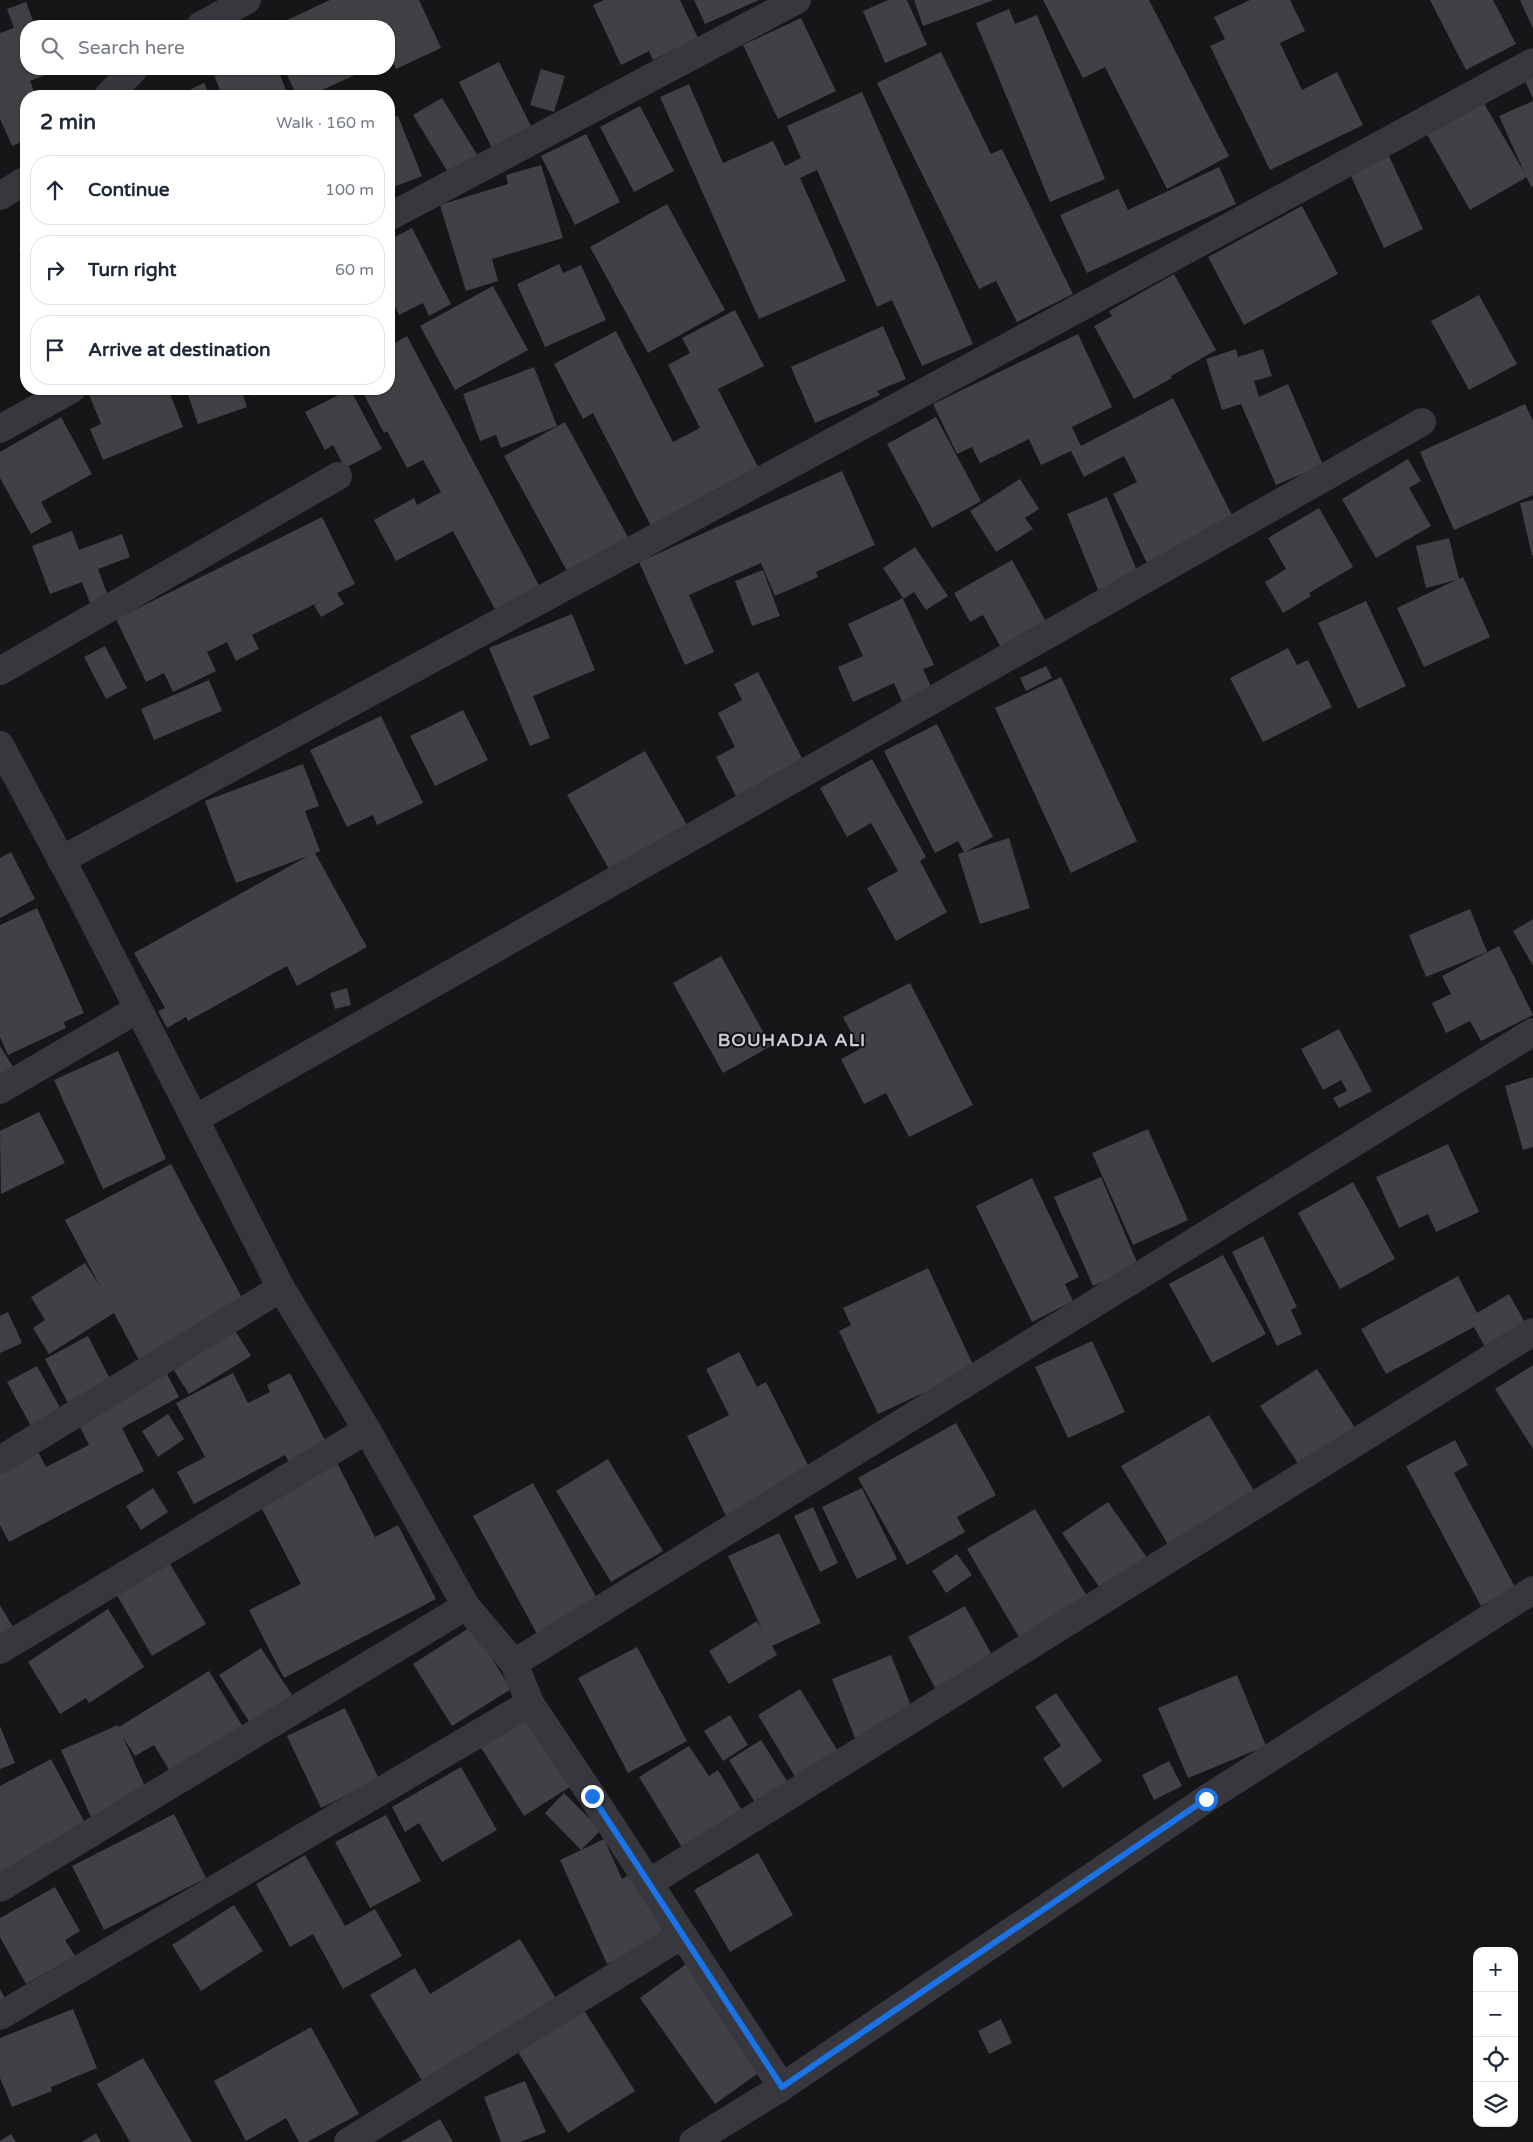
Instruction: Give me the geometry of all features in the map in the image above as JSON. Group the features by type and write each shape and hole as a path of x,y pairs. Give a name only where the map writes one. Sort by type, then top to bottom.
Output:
{"street":[{"path":"211,20 246,0"},
{"path":"395,214 797,0"},
{"path":"61,860 1533,62"},
{"path":"114,90 128,75"},
{"path":"0,196 20,184"},
{"path":"0,428 61,395"},
{"path":"195,1119 1422,422"},
{"path":"0,671 338,476"},
{"path":"0,745 281,1288 366,1430 466,1606 514,1663 530,1704 782,2087"},
{"path":"0,1090 138,1009"},
{"path":"514,1663 1533,1032"},
{"path":"0,1460 281,1288"},
{"path":"649,1883 1533,1332"},
{"path":"0,1650 366,1430"},
{"path":"693,2142 782,2087 1206,1799 1533,1590"},
{"path":"0,1888 466,1606"},
{"path":"0,2016 530,1704"},
{"path":"348,2142 682,1935"}],"building":[{"path":"330,0 419,0 441,48 396,69 395,20 287,20"},
{"path":"604,0 680,0 698,38 653,60 649,51 621,65 593,5"},
{"path":"694,0 759,0 705,24"},
{"path":"888,0 907,0 927,45 885,63 863,11"},
{"path":"914,0 994,0 923,26"},
{"path":"1043,0 1149,0 1229,156 1167,189 1105,67 1083,78"},
{"path":"1250,0 1290,0 1305,31 1280,43 1302,90 1337,72 1363,125 1270,170 1210,46 1225,39 1214,17"},
{"path":"1430,0 1493,0 1516,44 1466,70"},
{"path":"1520,0 1533,0 1533,29"},
{"path":"26,2 33,20 20,20 20,75 45,75 30,81 34,90 20,90 20,143 12,146 0,119 0,33 14,28 7,9"},
{"path":"1009,9 1015,24 1037,15 1105,179 1050,202 976,23"},
{"path":"801,18 836,91 778,119 743,45"},
{"path":"941,52 991,154 1002,149 1073,294 1017,322 996,281 979,289 877,83"},
{"path":"499,62 533,130 493,150 459,82"},
{"path":"541,69 565,76 554,112 530,105"},
{"path":"1533,69 1533,99 1522,74"},
{"path":"214,75 280,75 286,90 220,90"},
{"path":"287,75 355,75 322,90 294,90"},
{"path":"204,83 207,90 189,90"},
{"path":"689,84 723,163 773,141 785,166 801,158 787,126 862,92 973,344 922,366 892,300 877,307 817,170 800,178 846,281 759,319 660,97"},
{"path":"442,98 478,156 449,174 413,115"},
{"path":"1482,100 1527,177 1470,210 1426,133"},
{"path":"1533,101 1533,186 1531,187 1499,116"},
{"path":"640,106 674,171 634,192 600,127"},
{"path":"398,116 422,176 395,186 395,117"},
{"path":"586,134 620,202 575,225 541,156"},
{"path":"1389,156 1423,229 1384,248 1350,174"},
{"path":"541,165 563,238 492,259 498,281 466,291 440,205 508,184 506,175"},
{"path":"1219,167 1236,204 1087,273 1060,215 1118,189 1128,210"},
{"path":"667,204 725,310 648,353 590,247"},
{"path":"1302,206 1338,274 1244,325 1208,257"},
{"path":"412,228 451,304 429,316 423,303 399,315 395,307 395,237"},
{"path":"559,264 563,273 581,265 606,320 545,347 517,284"},
{"path":"1174,274 1216,350 1134,399 1094,326 1112,316 1109,311"},
{"path":"493,286 528,350 455,390 420,326"},
{"path":"1479,295 1517,364 1469,390 1431,321"},
{"path":"735,310 764,366 718,389 758,467 711,492 713,496 652,528 593,413 583,419 554,364 616,331 673,442 700,428 668,365 690,353 682,338"},
{"path":"883,326 906,379 877,391 880,395 815,423 791,367"},
{"path":"1078,334 1112,407 1072,427 1081,446 1173,398 1234,519 1147,563 1113,494 1137,482 1124,456 1084,477 1071,451 1041,465 1029,439 980,463 972,447 957,454 933,404"},
{"path":"407,336 541,589 497,613 453,531 396,561 374,520 414,498 417,505 441,492 423,460 407,468 387,431 384,433 364,395 395,395 395,343"},
{"path":"1236,349 1238,357 1263,349 1272,376 1254,381 1259,397 1288,384 1323,465 1276,485 1241,404 1222,410 1206,359"},
{"path":"534,367 557,426 501,448 496,435 480,441 463,394"},
{"path":"89,395 170,395 183,427 103,460 90,429 101,424"},
{"path":"188,395 243,395 247,407 198,424"},
{"path":"338,395 353,395 382,449 345,468 333,445 325,450 305,412"},
{"path":"1525,404 1533,421 1533,495 1454,530 1420,452"},
{"path":"61,417 92,474 41,502 52,522 31,534 0,478 0,452"},
{"path":"936,417 981,501 932,528 887,444"},
{"path":"565,422 629,539 568,573 504,456"},
{"path":"1408,459 1421,481 1409,488 1431,526 1376,558 1342,499"},
{"path":"842,471 875,545 816,572 818,577 775,596 761,563 689,595 714,652 685,665 639,562"},
{"path":"1020,479 1039,509 1025,518 1033,529 996,552 970,511"},
{"path":"1107,497 1139,576 1099,592 1067,514"},
{"path":"1533,500 1533,555 1532,556 1520,503"},
{"path":"1319,508 1353,567 1309,593 1311,596 1283,613 1265,582 1286,569 1268,538"},
{"path":"322,517 355,584 337,593 344,604 321,617 314,605 323,600 252,635 259,649 236,661 227,642 207,652 216,671 173,692 164,673 146,682 116,619"},
{"path":"72,531 79,550 122,534 130,557 98,569 108,596 90,603 82,582 50,594 32,546"},
{"path":"1449,538 1459,579 1463,577 1490,637 1424,667 1397,608 1456,580 1426,588 1416,546"},
{"path":"915,547 948,596 926,610 914,592 903,599 934,665 923,669 934,693 904,706 894,683 853,702 838,667 863,656 848,624 903,598 883,568"},
{"path":"1012,560 1049,627 1004,653 983,615 970,622 954,593"},
{"path":"763,570 780,616 752,626 735,581"},
{"path":"1366,601 1406,686 1358,709 1318,623"},
{"path":"572,614 595,670 533,696 550,738 530,746 489,648"},
{"path":"105,646 127,688 106,699 84,657"},
{"path":"1288,648 1297,665 1308,660 1332,707 1263,742 1230,678"},
{"path":"1046,666 1052,678 1026,691 1020,678"},
{"path":"758,672 803,760 736,796 716,757 735,747 718,713 742,700 734,684"},
{"path":"1061,677 1137,841 1071,873 995,708"},
{"path":"209,680 222,711 154,740 141,709"},
{"path":"463,710 488,760 435,786 410,736"},
{"path":"381,716 423,803 377,825 373,815 347,827 310,750"},
{"path":"937,724 993,837 965,852 1009,838 1030,908 980,924 958,854 964,852 958,841 935,853 884,751"},
{"path":"645,751 687,825 609,869 567,795"},
{"path":"872,759 926,857 920,861 947,912 896,941 867,888 898,871 871,823 847,837 820,788"},
{"path":"303,764 319,806 305,811 320,851 315,853 367,947 297,986 287,966 188,1021 186,1017 167,1028 158,1011 165,1008 134,953 308,856 236,883 205,801"},
{"path":"11,852 35,899 0,918 0,858"},
{"path":"37,908 84,1013 64,1022 66,1028 8,1055 0,1037 0,925"},
{"path":"1470,909 1487,952 1426,977 1409,935"},
{"path":"1533,919 1533,966 1513,931"},
{"path":"1499,946 1533,1015 1481,1041 1470,1021 1446,1033 1432,1003 1451,994 1442,976"},
{"path":"721,956 771,1046 723,1073 673,983"},
{"path":"910,983 973,1105 909,1137 886,1093 864,1104 841,1059 860,1049 843,1017"},
{"path":"347,988 351,1005 335,1009 330,993"},
{"path":"1339,1029 1372,1091 1339,1108 1333,1098 1347,1091 1341,1080 1323,1090 1301,1049"},
{"path":"0,1046 17,1073 0,1084"},
{"path":"118,1051 166,1159 103,1189 54,1080"},
{"path":"1533,1077 1533,1147 1523,1150 1505,1086"},
{"path":"39,1112 65,1163 1,1194 0,1131"},
{"path":"1148,1129 1188,1220 1133,1245 1092,1153"},
{"path":"1448,1144 1479,1212 1436,1232 1428,1214 1399,1228 1376,1177"},
{"path":"171,1164 247,1307 141,1364 114,1313 49,1354 33,1328 45,1320 31,1297 85,1263 100,1286 65,1220"},
{"path":"1101,1177 1139,1267 1093,1286 1054,1197"},
{"path":"1032,1178 1079,1277 1065,1284 1073,1301 1032,1322 976,1206"},
{"path":"1353,1182 1395,1259 1340,1289 1298,1213"},
{"path":"1263,1236 1297,1307 1291,1310 1302,1334 1277,1346 1232,1252"},
{"path":"1223,1255 1266,1334 1212,1363 1169,1284"},
{"path":"928,1268 975,1369 878,1414 839,1331 851,1325 843,1308"},
{"path":"1458,1276 1477,1313 1509,1294 1529,1330 1489,1354 1474,1327 1386,1374 1361,1329"},
{"path":"8,1312 22,1343 0,1353 0,1316"},
{"path":"229,1321 251,1356 189,1394 167,1359"},
{"path":"88,1336 112,1383 69,1405 45,1359"},
{"path":"1092,1341 1125,1412 1068,1438 1035,1367"},
{"path":"739,1352 757,1387 766,1382 812,1473 726,1516 687,1436 729,1415 706,1369"},
{"path":"1533,1365 1533,1449 1495,1389"},
{"path":"37,1366 62,1411 32,1428 7,1382"},
{"path":"164,1368 179,1397 122,1428 144,1471 9,1542 0,1525 0,1468 36,1448 46,1467 89,1445 74,1415"},
{"path":"1317,1369 1357,1431 1301,1468 1260,1406"},
{"path":"233,1373 248,1403 270,1392 267,1385 290,1373 329,1448 292,1468 285,1455 194,1504 177,1472 205,1457 176,1403"},
{"path":"168,1414 184,1439 158,1457 142,1431"},
{"path":"1209,1415 1257,1496 1170,1548 1121,1466"},
{"path":"956,1423 996,1495 957,1517 965,1532 907,1565 858,1478"},
{"path":"1455,1440 1468,1465 1454,1473 1515,1587 1481,1606 1406,1466"},
{"path":"608,1459 663,1551 611,1582 556,1491"},
{"path":"336,1461 375,1537 398,1525 436,1599 284,1678 249,1610 301,1584 258,1501"},
{"path":"533,1483 599,1602 538,1636 473,1516"},
{"path":"153,1488 168,1512 141,1530 126,1506"},
{"path":"862,1488 897,1559 857,1579 822,1507"},
{"path":"1108,1502 1148,1559 1102,1591 1062,1533"},
{"path":"813,1507 838,1563 820,1572 794,1516"},
{"path":"1035,1509 1088,1598 1020,1639 967,1549"},
{"path":"779,1533 821,1623 772,1646 777,1655 729,1684 709,1651 757,1621 762,1629 728,1556"},
{"path":"957,1554 972,1575 946,1593 932,1571"},
{"path":"167,1559 206,1624 152,1656 114,1590"},
{"path":"0,1605 16,1632 0,1642"},
{"path":"965,1606 993,1657 935,1688 908,1637"},
{"path":"108,1609 144,1667 89,1703 86,1698 60,1714 28,1662"},
{"path":"472,1626 511,1689 452,1726 413,1664"},
{"path":"637,1647 687,1741 628,1773 578,1678"},
{"path":"261,1648 292,1695 250,1723 219,1675"},
{"path":"891,1655 914,1714 855,1738 832,1679"},
{"path":"209,1671 243,1727 171,1773 154,1745 135,1756 123,1737 147,1791 91,1817 61,1750 118,1725 119,1727"},
{"path":"1237,1675 1266,1746 1188,1778 1158,1708"},
{"path":"800,1689 842,1758 800,1785 758,1715"},
{"path":"1056,1693 1102,1761 1063,1788 1043,1758 1061,1746 1035,1707"},
{"path":"345,1708 379,1779 321,1808 287,1736"},
{"path":"532,1713 576,1783 524,1816 480,1746"},
{"path":"730,1715 748,1745 723,1761 704,1731"},
{"path":"0,1726 15,1763 0,1769"},
{"path":"761,1740 792,1789 759,1809 729,1760"},
{"path":"689,1746 709,1776 718,1770 743,1812 683,1849 639,1777"},
{"path":"51,1759 85,1823 0,1877 0,1786"},
{"path":"1169,1761 1182,1786 1154,1800 1142,1775"},
{"path":"461,1767 497,1830 442,1862 419,1823 405,1832 392,1807"},
{"path":"564,1793 601,1830 581,1850 545,1813"},
{"path":"174,1814 206,1878 104,1930 72,1866"},
{"path":"386,1815 421,1881 370,1908 335,1842"},
{"path":"604,1839 622,1879 635,1872 666,1937 607,1964 560,1860"},
{"path":"758,1853 793,1915 730,1952 694,1890"},
{"path":"305,1855 345,1926 375,1909 402,1956 343,1989 313,1934 290,1947 256,1884"},
{"path":"55,1887 80,1931 65,1940 75,1956 26,1984 0,1937 0,1918"},
{"path":"234,1905 263,1951 201,1991 172,1945"},
{"path":"520,1939 557,2000 424,2084 370,1995 415,1968 430,1994"},
{"path":"689,1962 764,2069 715,2104 640,1998"},
{"path":"0,1989 6,2000 0,2003"},
{"path":"582,2007 635,2091 568,2133 516,2049"},
{"path":"73,2009 97,2068 51,2087 52,2091 12,2107 0,2078 0,2038"},
{"path":"1001,2019 1012,2043 989,2054 978,2031"},
{"path":"311,2027 359,2114 307,2142 299,2142 286,2118 246,2141 214,2081"},
{"path":"143,2058 192,2142 130,2142 97,2084"},
{"path":"525,2081 546,2132 520,2142 501,2142 484,2097"},
{"path":"440,2119 453,2142 401,2142"},
{"path":"96,2133 101,2142 82,2142"},
{"path":"11,2134 16,2142 0,2142 0,2141"}],"district":[{"name":"BOUHADJA ALI","path":"792,1040"}],"route":[{"path":"592,1796 782,2087 1206,1799"}]}
